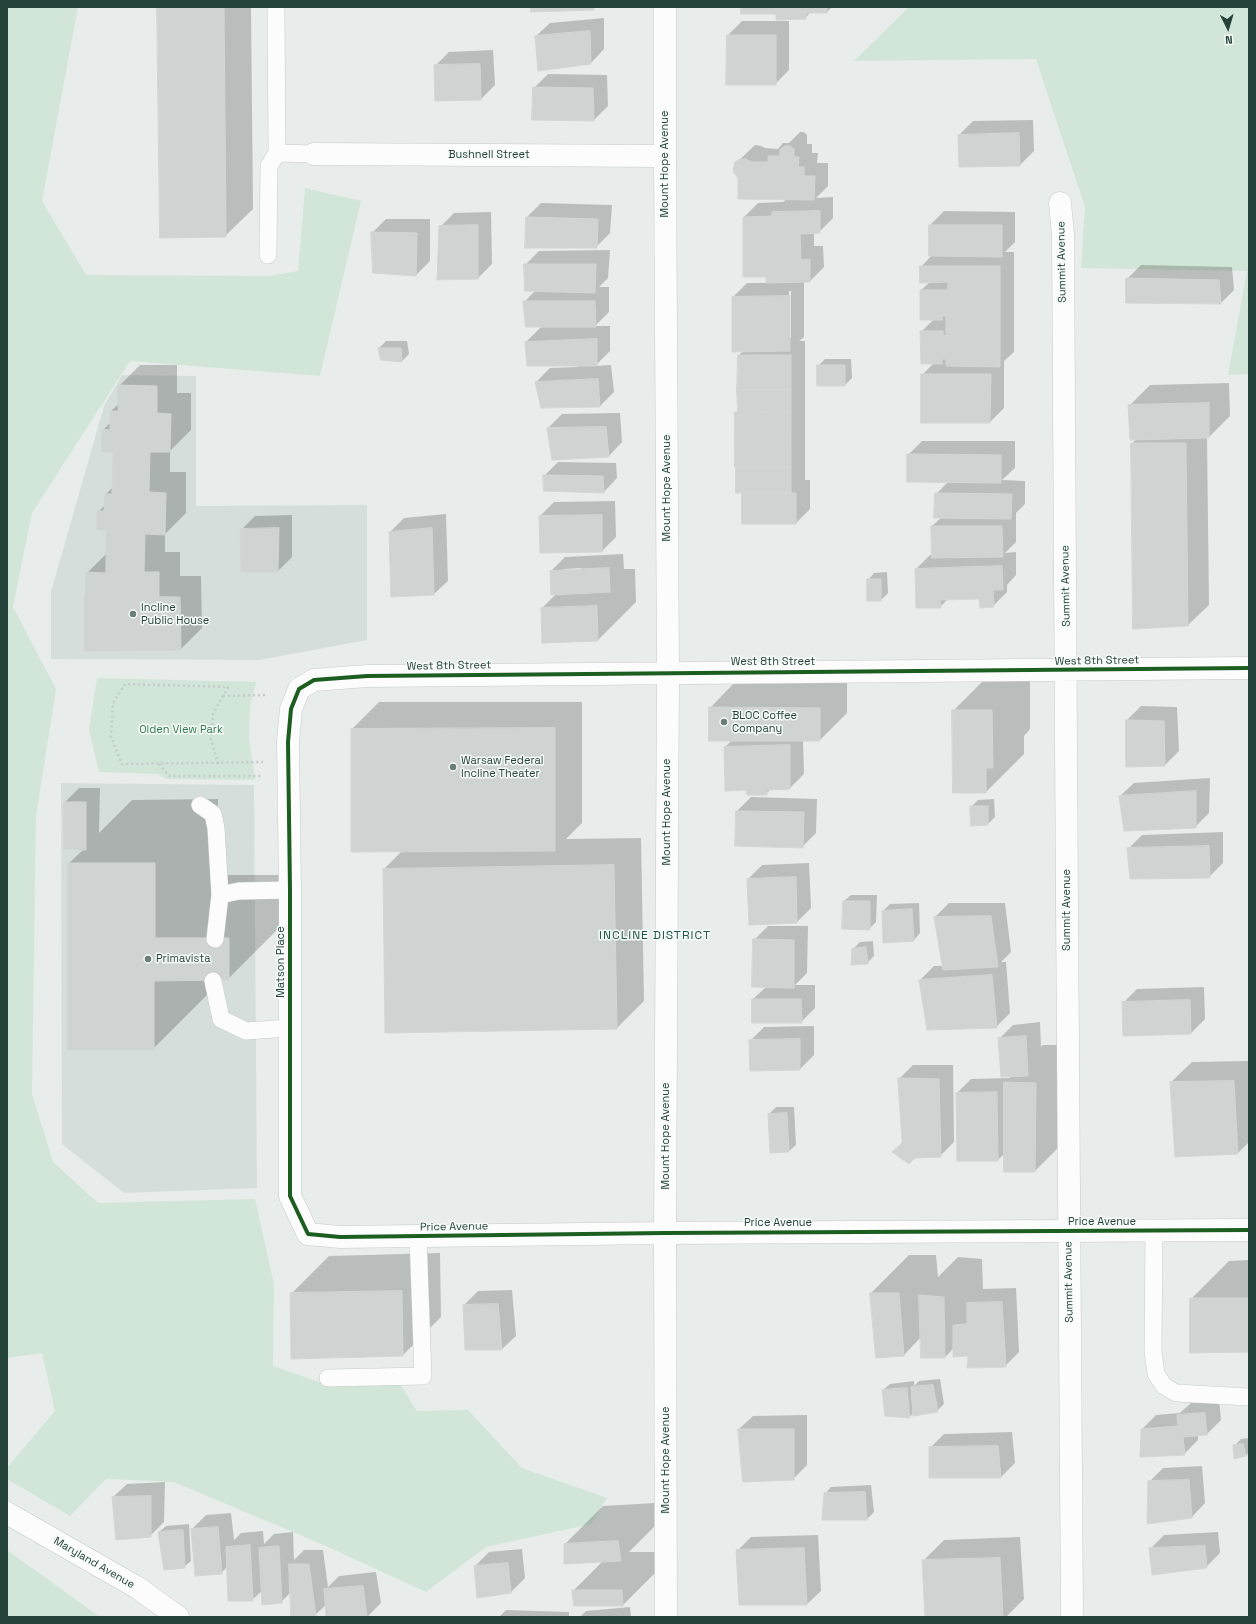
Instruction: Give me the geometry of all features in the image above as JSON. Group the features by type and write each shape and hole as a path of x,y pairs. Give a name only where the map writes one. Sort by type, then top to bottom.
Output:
{"street":[{"name":"Mount Hope Avenue","path":"665,7 664,156 668,672 665,1233 666,1617"},
{"name":"Bushnell Street","path":"314,154 664,156"},
{"name":"Summit Avenue","path":"1060,202 1063,235 1067,670 1068,1231 1072,1617"},
{"name":"West 8th Street","path":"300,689 314,680 367,676 668,672 1249,668"},
{"name":"Matson Place","path":"300,689 291,709 288,742 290,890 290,1196 308,1234"},
{"name":"Price Avenue","path":"308,1234 340,1237 665,1233 1154,1232 1249,1230"},
{"name":"Maryland Avenue","path":"7,1514 138,1588 178,1617"}],"lane":[{"path":"268,255 269,166 278,153 276,7"},
{"path":"278,153 314,154"},
{"path":"200,805 213,814 216,828 220,895 215,939"},
{"path":"220,895 239,891 290,890"},
{"path":"213,980 222,1019 246,1031 290,1028"},
{"path":"1154,1232 1153,1352 1156,1374 1164,1386 1176,1393 1249,1397"},
{"path":"328,1378 423,1376 418,1236"}],"path":[{"path":"218,764 211,739 213,714 228,687 125,684 113,703 111,737 122,764 218,764 264,762"},
{"path":"223,696 266,695"},
{"path":"159,764 169,776 264,776"}],"shaded area":[{"path":"122,375 196,376 196,506 367,505 367,640 259,660 51,659 51,592 104,406"},
{"path":"61,783 254,785 257,1188 124,1193 62,1144"}],"green space":[{"path":"7,7 78,7 42,201 86,275 269,276 298,271 305,188 361,201 320,376 130,361 32,513 13,607 56,689 36,817 32,1094 53,1162 98,1203 255,1199 274,1284 273,1366 322,1383 400,1384 417,1411 468,1410 522,1468 607,1498 591,1524 486,1547 426,1592 319,1543 174,1482 106,1479 70,1516 7,1479 7,1468 55,1411 42,1353 7,1358"},
{"path":"909,7 1249,7 1249,374 1228,375 1247,271 1081,268 1085,207 1036,59 854,61"},
{"name":"Olden View Park","path":"97,678 256,682 250,708 249,738 255,780 166,779 158,774 99,772 89,730"},
{"path":"7,1550 100,1617 7,1617"}],"building":[{"path":"157,7 224,7 226,237 160,238"},
{"path":"531,7 594,7 594,10 531,12"},
{"path":"741,7 827,7 827,13 806,13 806,19 776,20 776,14 741,14"},
{"path":"590,31 591,64 538,71 535,36"},
{"path":"727,35 776,35 776,85 726,85"},
{"path":"480,64 481,100 435,101 434,65"},
{"path":"533,87 593,88 594,121 532,120"},
{"path":"1019,133 1020,166 959,167 958,135"},
{"path":"785,146 790,146 794,149 794,157 799,157 798,167 804,167 804,176 815,176 814,200 738,199 738,178 733,169 735,162 740,159 746,159 751,162 768,162 768,156 780,156 780,150"},
{"path":"820,211 820,233 800,234 801,260 810,259 810,282 766,283 766,277 743,277 743,217 772,216 772,212"},
{"path":"526,217 598,219 597,248 525,248"},
{"path":"478,225 478,279 437,280 439,226"},
{"path":"929,225 1002,225 1002,257 929,256"},
{"path":"371,232 417,233 416,276 373,273"},
{"path":"524,264 596,264 595,293 525,291"},
{"path":"920,266 1000,266 1000,303 920,304 920,290 948,290 948,282 920,283"},
{"path":"1126,278 1219,280 1221,304 1126,303"},
{"path":"790,296 790,351 732,352 732,297"},
{"path":"523,301 595,301 596,327 526,327"},
{"path":"1000,303 1000,329 946,329 946,316 942,316 942,320 920,320 920,304"},
{"path":"946,329 1000,329 1000,367 946,366 946,359 942,359 942,364 921,364 920,331 943,331 943,336 946,335"},
{"path":"597,339 597,366 527,366 525,342"},
{"path":"378,348 401,348 402,362 381,360"},
{"path":"738,355 791,355 791,390 737,390"},
{"path":"817,365 845,365 845,386 817,386"},
{"path":"921,374 991,374 990,423 921,423"},
{"path":"598,379 600,407 541,408 535,382"},
{"path":"118,385 157,386 157,413 171,414 170,452 150,452 149,492 166,493 165,535 145,534 144,572 159,572 159,596 85,596 86,572 106,573 106,530 97,530 97,511 104,511 105,494 112,494 113,452 101,452 102,429 110,430 110,411 118,411"},
{"path":"737,390 791,390 791,412 738,413"},
{"path":"1209,403 1209,438 1130,440 1128,405"},
{"path":"735,412 791,412 791,440 735,440"},
{"path":"606,427 609,457 552,460 547,428"},
{"path":"735,440 791,440 791,467 735,467"},
{"path":"1131,443 1186,443 1188,626 1133,629"},
{"path":"907,454 1001,455 1001,483 907,482"},
{"path":"736,467 791,467 791,493 736,493"},
{"path":"543,475 603,476 604,493 544,491"},
{"path":"742,493 796,493 796,524 742,524"},
{"path":"935,493 1012,494 1011,519 934,518"},
{"path":"602,515 602,552 540,553 539,516"},
{"path":"931,526 1002,526 1003,557 932,558"},
{"path":"279,528 278,572 241,572 240,529"},
{"path":"432,528 434,595 391,597 389,532"},
{"path":"1002,566 1003,590 993,590 994,607 980,608 979,599 940,600 941,608 916,608 915,569"},
{"path":"609,568 610,592 551,595 550,571"},
{"path":"867,579 881,579 881,601 867,601"},
{"name":"Incline Public House","path":"85,596 180,597 181,650 85,651"},
{"path":"597,606 598,641 542,643 541,608"},
{"path":"709,707 820,708 820,741 709,741"},
{"path":"952,710 992,710 993,768 986,768 986,793 953,793"},
{"path":"1126,720 1164,721 1165,766 1126,767"},
{"name":"Warsaw Federal Incline Theater","path":"555,728 555,851 351,852 351,729"},
{"path":"790,745 790,789 767,790 767,795 747,795 746,790 725,791 724,747"},
{"path":"1196,791 1196,828 1124,831 1119,796"},
{"path":"64,802 86,802 86,850 64,849"},
{"path":"970,806 988,806 988,825 971,826"},
{"path":"736,811 804,812 803,848 735,846"},
{"path":"1209,846 1210,878 1130,879 1127,848"},
{"name":"Primavista","path":"68,863 155,863 155,938 229,938 229,980 154,981 154,1050 68,1050"},
{"path":"614,865 617,1029 385,1033 383,869"},
{"path":"796,877 797,923 749,925 747,879"},
{"path":"843,901 870,901 870,930 842,929"},
{"path":"912,909 914,941 883,943 882,911"},
{"path":"991,916 998,967 943,970 934,917"},
{"path":"753,939 794,940 794,988 752,987"},
{"path":"866,947 868,964 851,965 852,949"},
{"path":"992,975 997,1028 927,1030 919,980"},
{"path":"752,999 801,999 802,1023 752,1023"},
{"path":"1190,1000 1191,1034 1123,1036 1122,1002"},
{"path":"1026,1036 1028,1076 1001,1077 998,1038"},
{"path":"800,1039 800,1070 750,1071 749,1040"},
{"path":"898,1078 939,1079 941,1157 915,1158 909,1164 892,1152 902,1143"},
{"path":"1234,1081 1238,1154 1175,1157 1170,1082"},
{"path":"1004,1082 1036,1083 1035,1172 1004,1172"},
{"path":"997,1092 998,1161 957,1161 956,1093"},
{"path":"787,1113 789,1152 770,1153 768,1114"},
{"path":"402,1291 403,1356 291,1359 290,1293"},
{"path":"870,1293 899,1293 904,1356 876,1358"},
{"path":"919,1295 944,1297 945,1358 921,1358"},
{"path":"1190,1298 1249,1298 1249,1352 1190,1353"},
{"path":"1002,1302 1006,1367 967,1368 968,1356 953,1357 953,1325 967,1324 967,1303"},
{"path":"498,1304 502,1350 465,1350 463,1305"},
{"path":"933,1385 938,1412 913,1416 911,1387"},
{"path":"907,1388 910,1418 885,1416 882,1390"},
{"path":"1205,1413 1207,1435 1183,1437 1185,1455 1140,1457 1141,1429 1178,1426 1177,1415"},
{"path":"738,1429 794,1429 794,1480 743,1482"},
{"path":"1243,1444 1246,1456 1234,1459 1233,1445"},
{"path":"998,1446 1001,1478 929,1478 929,1447"},
{"path":"1189,1480 1192,1518 1147,1524 1148,1481"},
{"path":"865,1492 867,1520 822,1520 824,1493"},
{"path":"151,1496 151,1537 116,1540 112,1497"},
{"path":"218,1527 222,1574 195,1576 191,1529"},
{"path":"183,1530 185,1568 164,1570 158,1532"},
{"path":"618,1541 621,1561 564,1564 564,1544"},
{"path":"250,1545 253,1601 228,1601 226,1547"},
{"path":"279,1546 282,1603 262,1605 259,1548"},
{"path":"1205,1546 1207,1568 1152,1575 1149,1548"},
{"path":"804,1548 807,1605 739,1605 736,1550"},
{"path":"1000,1558 1003,1617 925,1617 922,1560"},
{"path":"508,1563 511,1593 477,1598 474,1566"},
{"path":"289,1564 309,1564 316,1616 291,1617"},
{"path":"363,1586 367,1617 326,1617 324,1589"},
{"path":"572,1590 622,1590 623,1606 574,1606"}],"cycle path":[{"path":"1249,668 367,676 314,680 299,689 291,709 288,742 290,890 290,1196 308,1234 340,1237 665,1233 1249,1230"}],"place":[{"name":"Incline Public House","path":"133,614"},
{"name":"BLOC Coffee Company","path":"724,722"},
{"name":"Warsaw Federal Incline Theater","path":"453,767"},
{"name":"Primavista","path":"148,959"}],"district":[{"name":"INCLINE DISTRICT","path":"655,936"}]}
